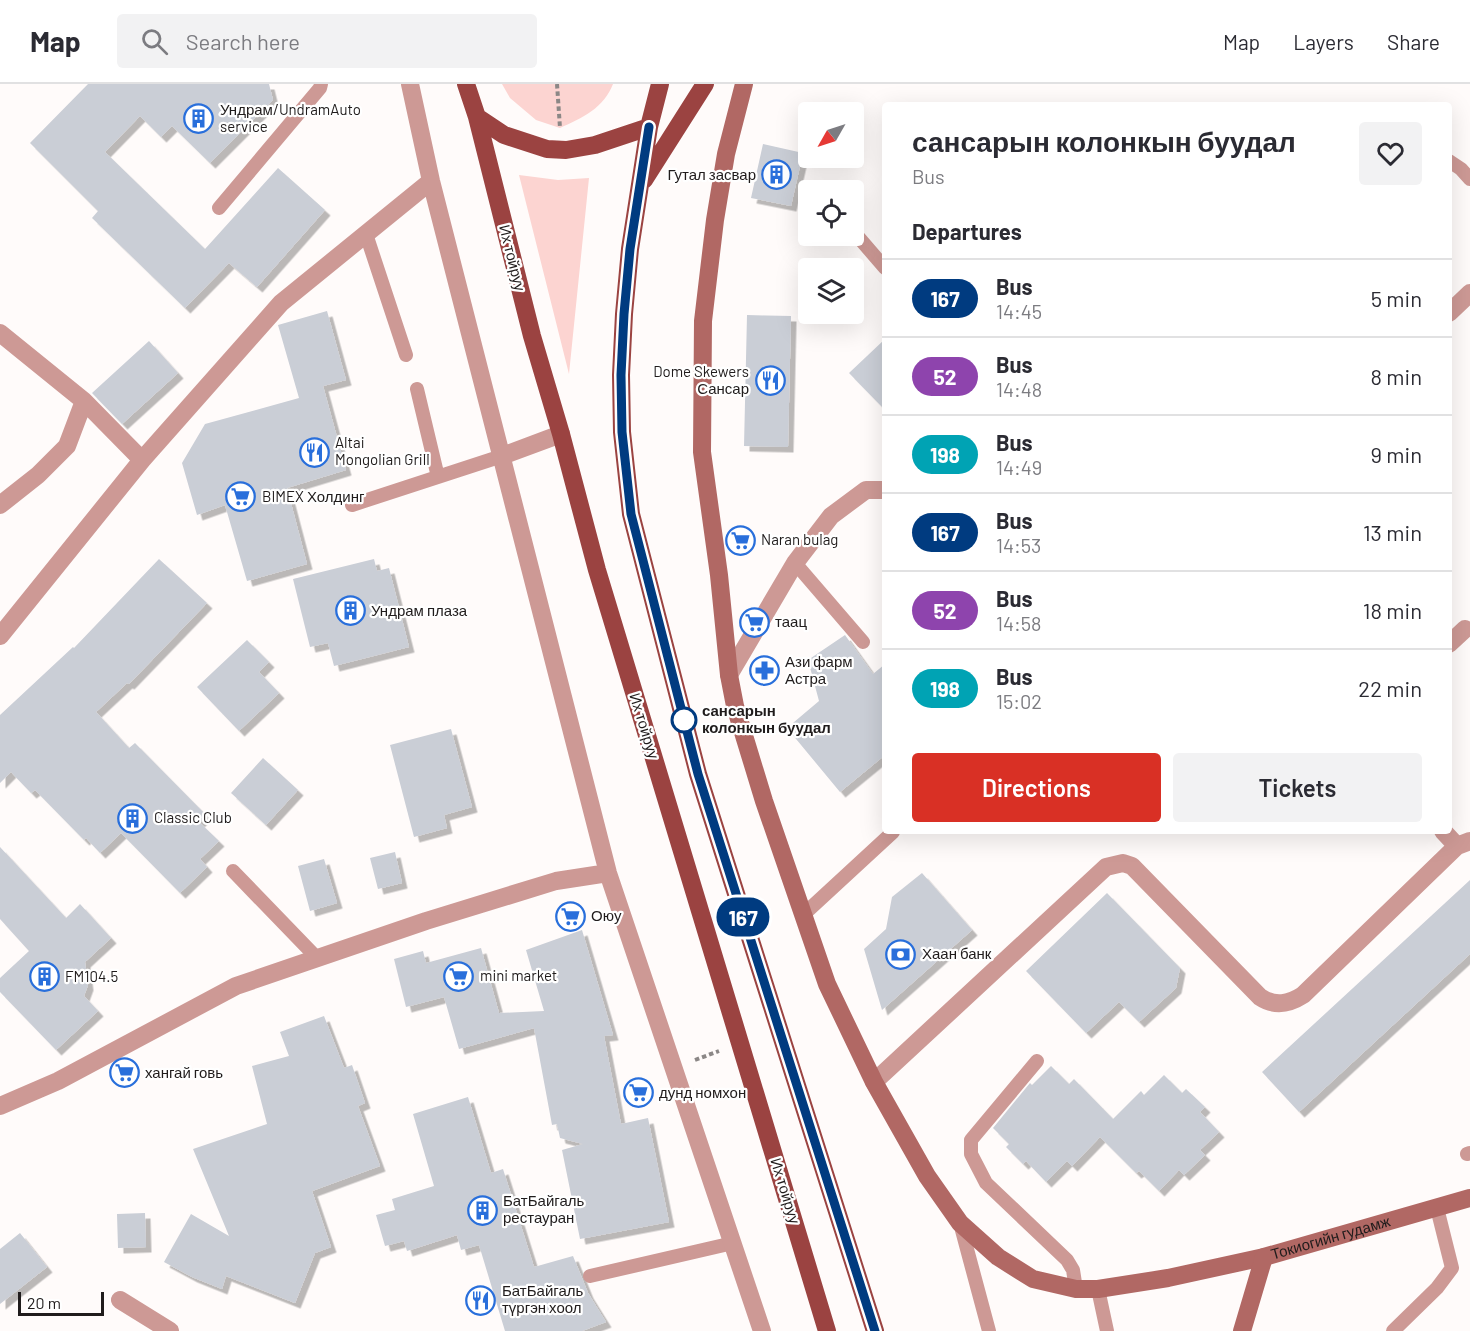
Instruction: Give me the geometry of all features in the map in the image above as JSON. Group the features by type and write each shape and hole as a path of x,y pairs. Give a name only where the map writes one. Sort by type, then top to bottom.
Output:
{"main road":[{"name":"Их тойруу","path":"466,84 477,117 532,336 597,570 827,1331"},
{"path":"660,84 649,127 629,260 621,375 622,432 631,514 698,774 875,1331"},
{"path":"639,189 705,84"},
{"path":"477,117 504,135 547,149 566,150 595,145 649,127"}],"street":[{"path":"410,84 431,181 608,873 762,1331"},
{"path":"744,84 726,154 715,220 703,321 702,452 719,575 729,675 735,706 764,801 827,984 873,1083 927,1176 960,1223 999,1257 1033,1279 1076,1289 1098,1289 1168,1278 1264,1257"},
{"path":"0,636 142,460 281,303 431,181"},
{"path":"1452,310 1470,292"},
{"path":"0,333 84,401 142,460"},
{"path":"0,505 38,475 67,446 84,401"},
{"path":"502,456 561,434"},
{"path":"729,675 795,563 831,516 866,490 882,490"},
{"path":"1452,641 1465,629"},
{"path":"873,1083 1106,867 1124,863 1132,866 1260,997 1271,1003 1284,1004 1296,999 1309,989 1464,844 1448,834"},
{"path":"0,1106 58,1081 236,986 426,921 556,881 608,873"},
{"name":"Токиогийн гудамж","path":"1242,1331 1264,1257 1470,1198"},
{"path":"120,1300 170,1331"}],"lane":[{"path":"219,208 321,84"},
{"path":"1452,163 1470,179"},
{"path":"366,234 406,355"},
{"path":"864,244 882,265"},
{"path":"417,389 438,477"},
{"path":"352,505 502,456"},
{"path":"795,563 863,642"},
{"path":"803,915 891,834"},
{"path":"233,871 318,959"},
{"path":"1036,1061 971,1140 971,1154 986,1183 1067,1260 1073,1270 1076,1289"},
{"path":"1393,1331 1437,1288 1452,1268 1437,1208"},
{"path":"960,1223 989,1331"},
{"path":"590,1276 733,1243"},
{"path":"1098,1289 1107,1331"}],"path":[{"path":"557,84 560,128"}],"shaded area":[{"path":"502,84 613,84 598,106 560,128 536,120 510,98"},
{"path":"519,175 558,180 589,178 569,374"}],"building":[{"path":"88,84 269,84 273,100 210,163 172,126 161,137 140,116 105,152 205,249 278,168 325,210 257,287 229,263 185,308 92,218 98,211 30,143"},
{"name":"Гутал засвар","path":"763,144 798,152 800,168 791,206 751,198"},
{"name":"BIMEX Холдинг","path":"327,311 346,380 323,386 346,470 287,488 307,564 247,581 225,505 197,515 182,463 205,424 299,398 278,325"},
{"path":"747,315 791,316 788,447 744,446"},
{"path":"149,341 178,373 122,424 92,393"},
{"path":"882,342 882,407 849,373"},
{"path":"159,559 207,603 129,684 127,683 96,712 129,748 135,743 206,815 199,822 219,841 200,859 207,867 180,893 121,833 100,853 86,838 84,840 35,790 31,793 11,772 0,783 0,715 74,648"},
{"name":"Ундрам плаза","path":"374,559 377,571 389,568 409,647 334,666 328,643 310,647 293,579"},
{"path":"845,635 873,674 882,666 882,757 840,792 787,728 819,701 808,660"},
{"path":"247,640 269,662 259,672 279,693 239,731 197,687"},
{"path":"451,729 472,807 444,815 447,828 414,837 390,745"},
{"path":"263,758 298,790 266,825 231,793"},
{"name":"FM104.5","path":"0,847 66,918 80,904 111,938 85,962 88,985 84,996 98,1011 56,1050 0,992 0,978 29,951 0,919"},
{"path":"395,852 402,883 378,889 370,858"},
{"path":"324,859 337,903 310,911 298,866"},
{"path":"922,873 972,930 882,1010 864,949 886,929 892,897"},
{"path":"1470,880 1470,954 1299,1112 1262,1072"},
{"path":"1107,893 1180,968 1176,988 1139,1022 1119,1002 1086,1033 1026,971"},
{"path":"582,930 613,1035 604,1036 621,1124 648,1118 669,1222 580,1239 562,1150 583,1144 560,1138 557,1124 552,1125 534,1028 459,1049 444,997 406,1007 394,959 423,951 426,963 481,948 499,1013 544,1011 526,950"},
{"path":"324,1016 344,1068 352,1065 365,1103 358,1106 380,1166 312,1191 331,1247 315,1253 295,1303 226,1276 222,1289 164,1262 191,1214 229,1236 193,1149 267,1124 252,1066 289,1056 280,1032"},
{"path":"1051,1066 1069,1084 1074,1079 1113,1119 1141,1091 1144,1095 1164,1075 1182,1093 1186,1089 1205,1107 1200,1112 1219,1132 1200,1150 1205,1155 1184,1175 1179,1170 1159,1191 1139,1171 1136,1173 1100,1137 1072,1166 1067,1161 1046,1182 1026,1161 1023,1164 1006,1147 1009,1144 993,1128 1030,1083 1032,1085"},
{"path":"468,1097 491,1173 503,1169 534,1267 573,1256 588,1293 606,1322 582,1331 505,1331 479,1245 461,1250 457,1235 407,1251 404,1241 385,1246 376,1215 395,1210 392,1199 434,1186 413,1114"},
{"path":"145,1213 146,1247 118,1248 117,1214"},
{"path":"20,1233 47,1267 0,1304 0,1249"}],"bus line":[{"name":"167","path":"649,127 630,249 621,375 622,432 631,514 698,774 875,1331"}],"place":[{"name":"Ундрам/UndramAuto service","path":"199,119"},
{"name":"Гутал засвар","path":"777,175"},
{"name":"Dome Skewers Сансар","path":"770,381"},
{"name":"Altai Mongolian Grill","path":"314,452"},
{"name":"BIMEX Холдинг","path":"241,497"},
{"name":"Naran bulag","path":"740,540"},
{"name":"Ундрам плаза","path":"350,611"},
{"name":"таац","path":"754,622"},
{"name":"Ази фарм Астра","path":"764,671"},
{"name":"сансарын колонкын буудал","path":"684,720"},
{"name":"Classic Club","path":"133,818"},
{"name":"Оюу","path":"570,916"},
{"name":"Хаан банк","path":"901,954"},
{"name":"mini market","path":"459,976"},
{"name":"FM104.5","path":"44,977"},
{"name":"хангай говь","path":"124,1073"},
{"name":"дунд номхон","path":"638,1093"},
{"name":"БатБайгаль рестауран","path":"482,1210"},
{"name":"БатБайгаль түргэн хоол","path":"481,1300"}]}
